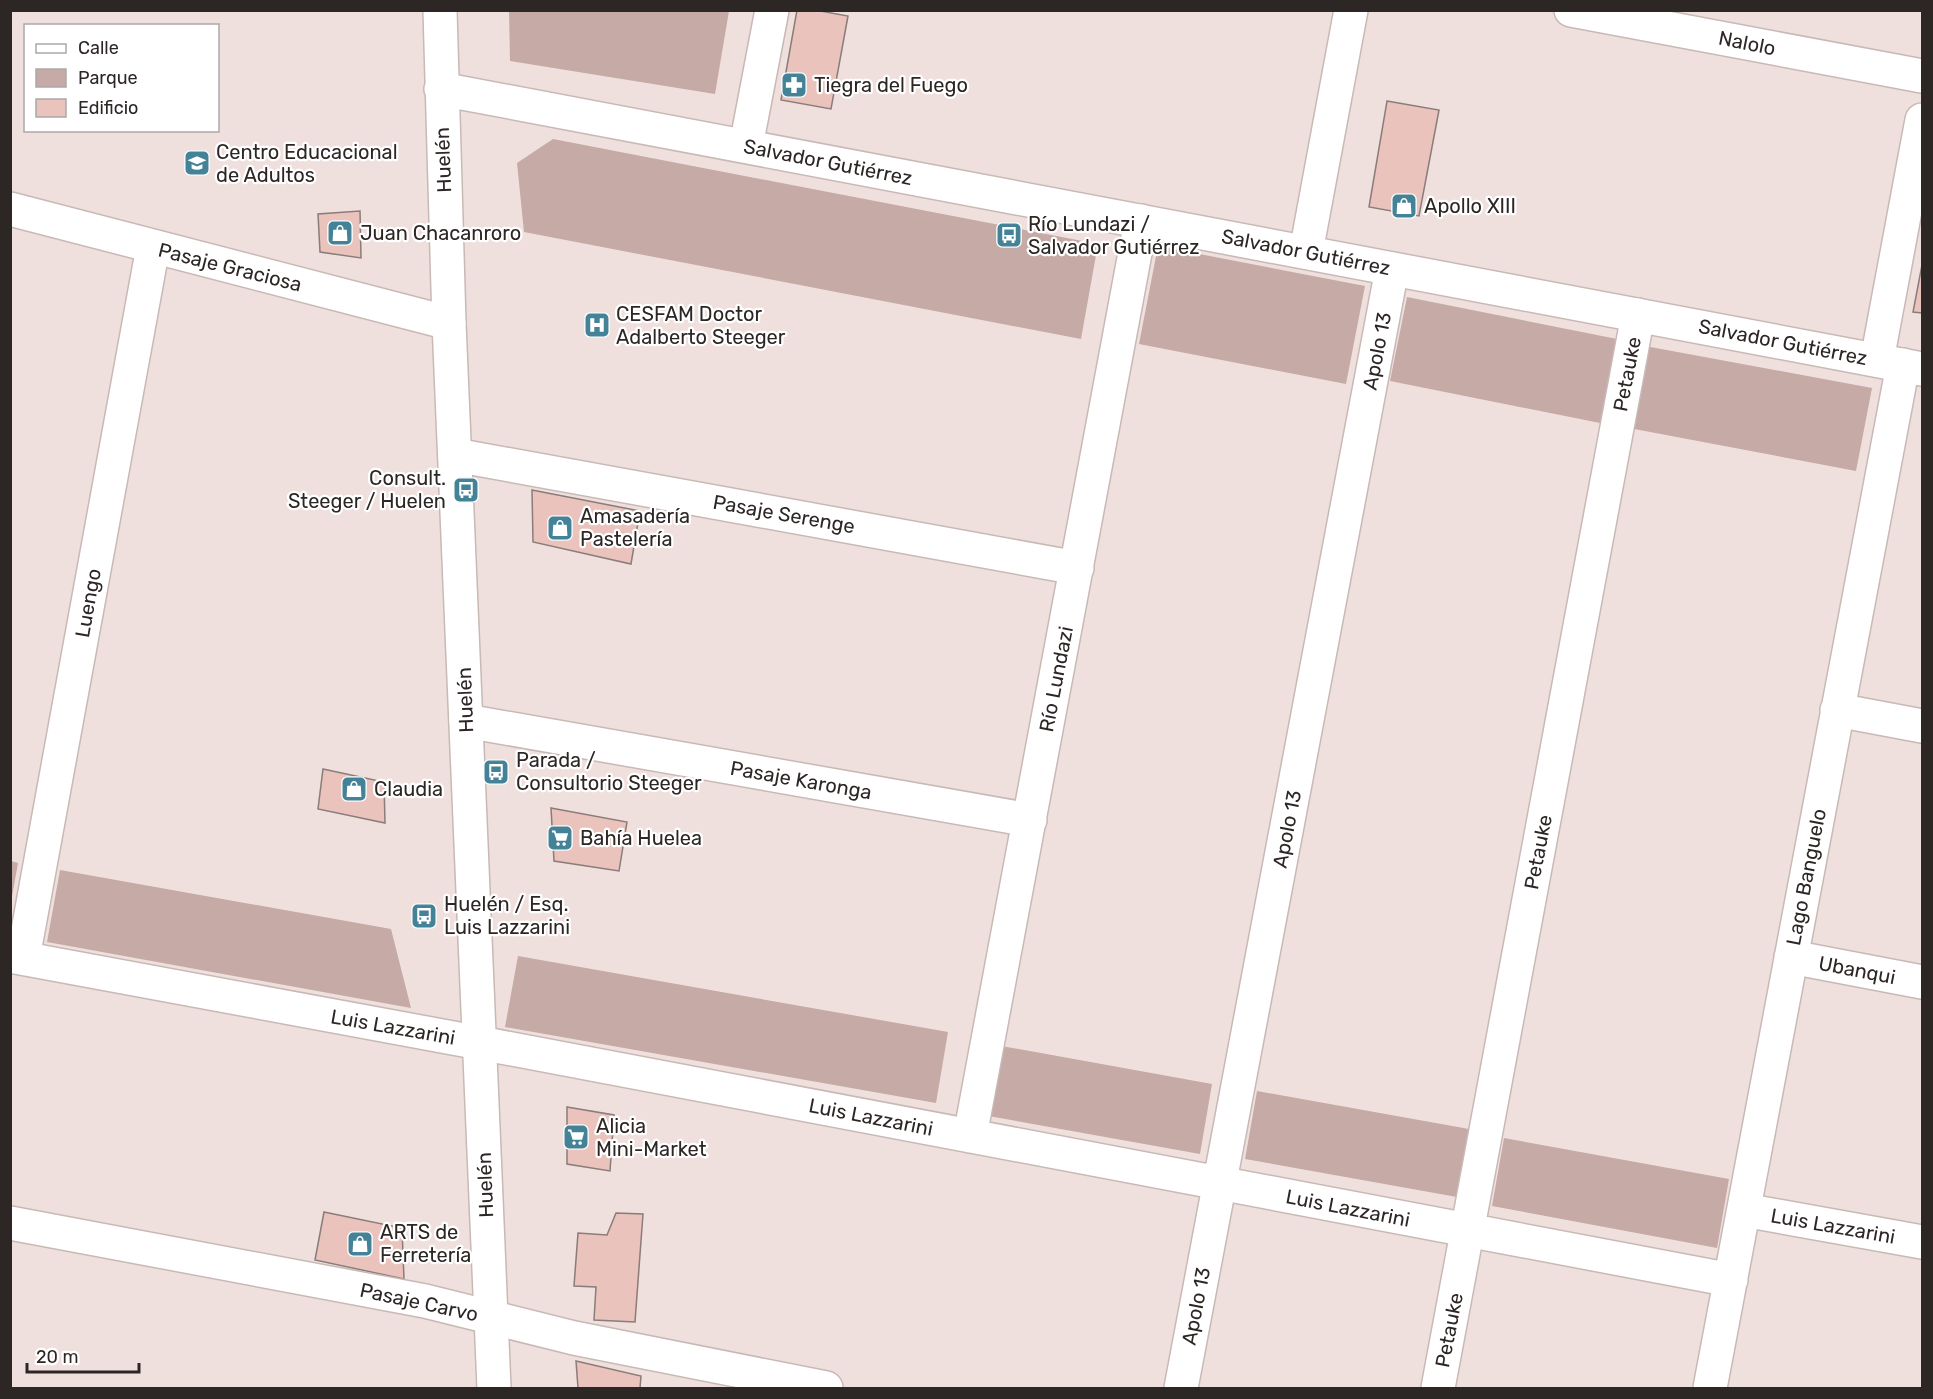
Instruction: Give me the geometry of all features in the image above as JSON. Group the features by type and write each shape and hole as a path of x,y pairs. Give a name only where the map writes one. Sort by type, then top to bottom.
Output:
{"street":[{"name":"Huelén","path":"440,10 449,323 494,1389"},
{"path":"746,146 772,10"},
{"path":"1306,252 1351,10"},
{"name":"Nalolo","path":"1571,10 1923,76"},
{"name":"Salvador Gutiérrez","path":"441,89 1901,364"},
{"name":"Lago Banguelo","path":"1710,1389 1901,364 1923,120"},
{"name":"Pasaje Graciosa","path":"10,209 449,323"},
{"name":"Río Lundazi","path":"970,1136 1141,221"},
{"name":"Luengo","path":"17,957 153,247"},
{"name":"Apolo 13","path":"1181,1389 1392,268"},
{"name":"Petauke","path":"1438,1389 1638,315"},
{"name":"Pasaje Serenge","path":"455,455 1077,568"},
{"path":"1837,710 1923,726"},
{"name":"Pasaje Karonga","path":"466,721 1030,820"},
{"name":"Luis Lazzarini","path":"17,957 1731,1280"},
{"name":"Ubanqui","path":"1791,957 1923,982"},
{"name":"Luis Lazzarini","path":"1744,1210 1923,1242"},
{"name":"Pasaje Carvo","path":"10,1223 425,1301 574,1338 826,1389"}],"green space":[{"path":"509,11 729,11 715,94 510,61"},
{"path":"553,139 1098,244 1081,339 524,232 517,163"},
{"path":"1158,246 1365,286 1346,384 1139,344"},
{"path":"1407,297 1617,339 1600,423 1390,381"},
{"path":"1645,346 1872,388 1856,471 1629,428"},
{"path":"10,861 18,863 11,902"},
{"path":"60,870 391,929 411,1008 47,942"},
{"path":"518,956 948,1032 936,1103 505,1027"},
{"path":"996,1045 1212,1084 1200,1154 983,1115"},
{"path":"1257,1091 1469,1129 1457,1197 1245,1159"},
{"path":"1504,1138 1729,1179 1717,1248 1492,1206"}],"building":[{"path":"797,10 815,10 848,16 831,109 781,100"},
{"path":"1387,101 1439,110 1419,216 1369,207"},
{"name":"Juan Chacanroro","path":"360,211 361,258 320,252 318,214"},
{"path":"1922,265 1922,313 1913,312"},
{"path":"532,490 640,511 631,564 533,542"},
{"path":"323,769 384,782 385,823 318,809"},
{"path":"551,808 627,822 619,871 554,861"},
{"path":"567,1107 614,1115 610,1171 567,1164"},
{"name":"ARTS de Ferretería","path":"324,1212 402,1228 404,1279 315,1260"},
{"path":"616,1213 643,1214 635,1322 594,1320 596,1287 574,1286 578,1233 607,1235"},
{"path":"576,1361 641,1376 640,1388 578,1388"}],"place":[{"name":"Tiegra del Fuego","path":"794,85"},
{"name":"Centro Educacional de Adultos","path":"197,163"},
{"name":"Apollo XIII","path":"1404,206"},
{"name":"Juan Chacanroro","path":"340,233"},
{"name":"Río Lundazi / Salvador Gutiérrez","path":"1009,235"},
{"name":"CESFAM Doctor Adalberto Steeger","path":"597,325"},
{"name":"Consult. Steeger / Huelen","path":"466,490"},
{"name":"Amasadería Pastelería","path":"560,528"},
{"name":"Parada / Consultorio Steeger","path":"496,772"},
{"name":"Claudia","path":"354,789"},
{"name":"Bahía Huelea","path":"560,838"},
{"name":"Huelén / Esq. Luis Lazzarini","path":"424,916"},
{"name":"Alicia Mini-Market","path":"576,1137"},
{"name":"ARTS de Ferretería","path":"360,1244"}]}
